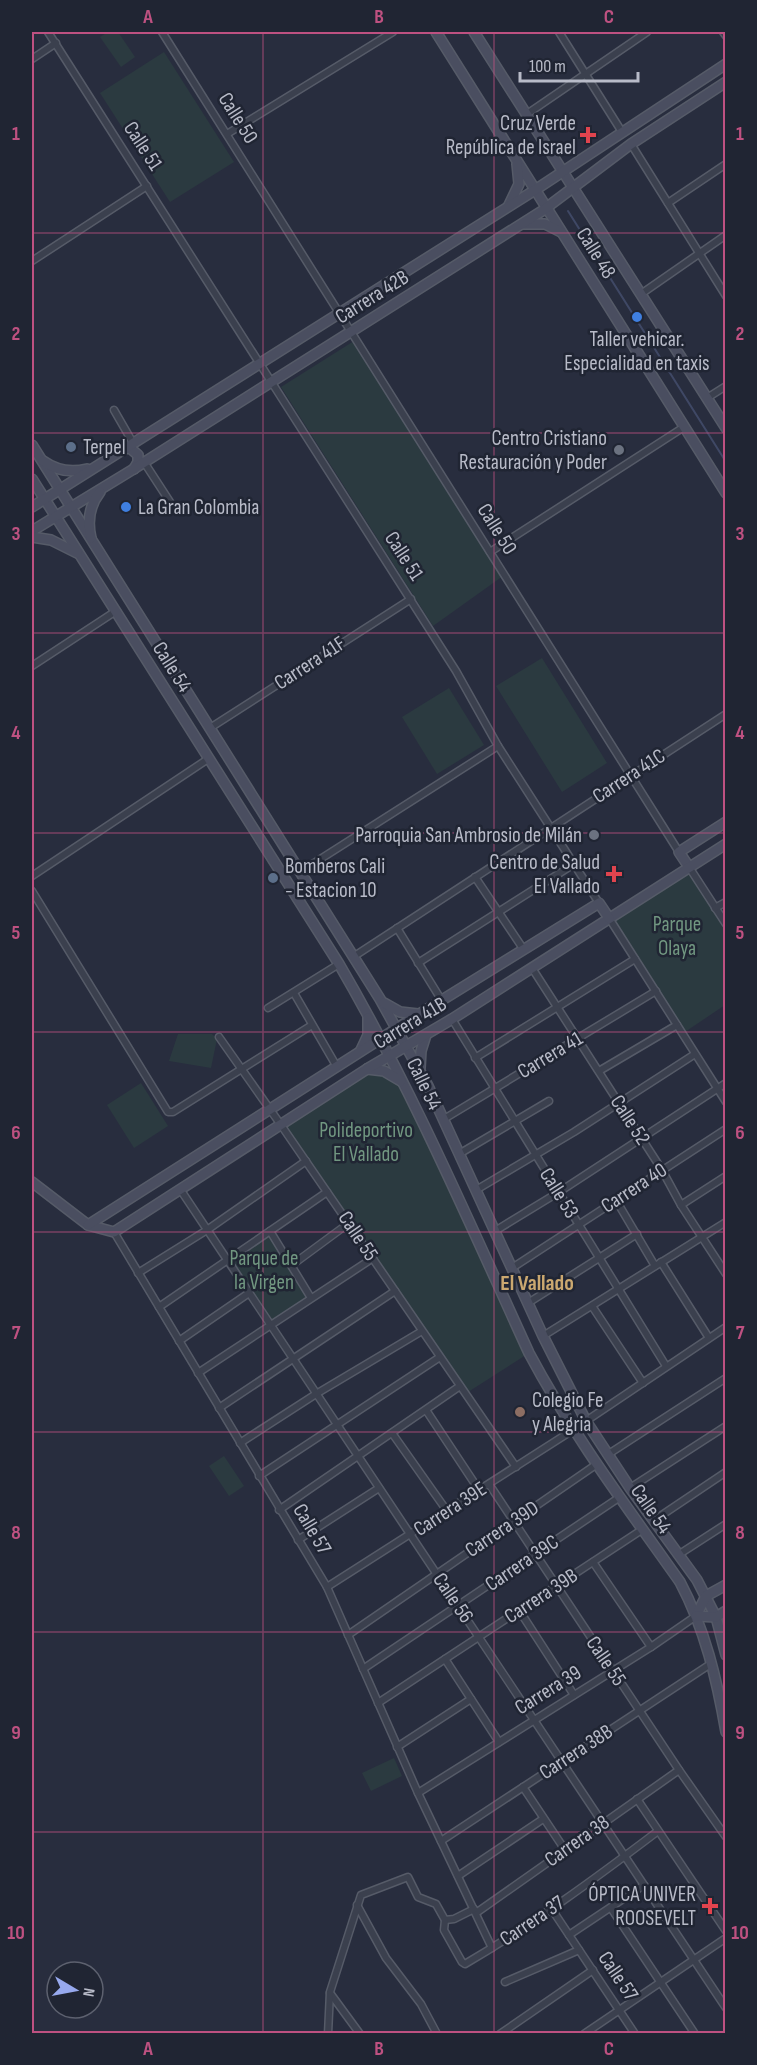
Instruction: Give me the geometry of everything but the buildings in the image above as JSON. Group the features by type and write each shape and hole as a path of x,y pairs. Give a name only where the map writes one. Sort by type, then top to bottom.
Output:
{"street":[{"name":"Calle 51","path":"48,32 411,599 456,671 498,746 726,1102"},
{"name":"Calle 50","path":"162,32 726,924"},
{"path":"227,134 393,32"},
{"name":"Calle 48","path":"436,32 726,494"},
{"name":"Calle 48","path":"474,32 726,428"},
{"path":"559,32 622,132"},
{"path":"527,114 647,32"},
{"path":"723,32 726,36"},
{"path":"32,58 56,43"},
{"name":"Carrera 42B","path":"32,507 535,190 726,64"},
{"name":"Carrera 42B","path":"32,531 272,383 547,207 631,144 726,82"},
{"path":"631,144 726,296"},
{"path":"508,206 519,184 516,159"},
{"path":"668,203 726,164"},
{"path":"32,261 147,186"},
{"path":"520,224 545,224 565,236"},
{"path":"641,294 726,235"},
{"path":"707,398 726,386"},
{"path":"114,410 134,443"},
{"path":"490,552 684,427"},
{"name":"Calle 54","path":"32,445 380,999 428,1086 543,1336 586,1421 653,1521 697,1580 706,1596 722,1614"},
{"path":"123,449 130,448 138,455 137,465 132,470"},
{"path":"37,454 49,465 66,471 77,471 95,466"},
{"path":"144,462 170,502"},
{"name":"Calle 54","path":"32,478 366,1010 410,1094 529,1353 573,1430 681,1582 696,1616 712,1663 726,1732"},
{"path":"95,548 88,521 93,503 103,487"},
{"path":"32,537 62,544 80,555"},
{"name":"Carrera 41F","path":"210,728 411,599"},
{"path":"32,666 116,611"},
{"name":"Carrera 41C","path":"353,957 725,714"},
{"path":"300,872 498,746"},
{"path":"32,876 208,759"},
{"path":"679,852 726,822"},
{"name":"Carrera 41B","path":"114,1232 726,844"},
{"path":"418,963 574,864"},
{"path":"476,877 524,950"},
{"path":"32,891 168,1112 173,1112 242,1071 312,1025"},
{"path":"715,908 726,902"},
{"name":"Carrera 41B","path":"88,1225 421,1013 599,903"},
{"path":"397,928 442,1001"},
{"path":"475,1058 635,959"},
{"path":"268,1008 339,964"},
{"name":"Calle 52","path":"532,968 726,1274"},
{"name":"Carrera 41","path":"444,1119 656,991"},
{"path":"294,993 337,1067"},
{"path":"380,999 400,1012 421,1013"},
{"path":"357,1054 368,1035 366,1010"},
{"name":"Calle 53","path":"452,1019 666,1366"},
{"path":"599,1071 677,1025"},
{"path":"420,1071 421,1051 427,1035"},
{"name":"Calle 55","path":"219,1037 516,1467"},
{"path":"476,1190 536,1155 695,1054"},
{"path":"367,1070 384,1071 399,1078 405,1084"},
{"path":"410,1094 412,1088 417,1084 423,1083 428,1086"},
{"path":"495,1232 726,1083"},
{"path":"459,1154 549,1101"},
{"name":"Carrera 40","path":"512,1268 726,1128"},
{"path":"138,1273 207,1230 306,1161"},
{"path":"681,1205 726,1176"},
{"path":"32,1182 88,1225 114,1232"},
{"name":"Calle 56","path":"180,1189 726,2008"},
{"path":"159,1307 327,1192"},
{"path":"616,1200 709,1338"},
{"path":"543,1336 726,1222"},
{"path":"292,1265 349,1223"},
{"path":"270,1231 311,1298"},
{"name":"Calle 57","path":"114,1232 327,1587 418,1793 492,1948"},
{"path":"528,1303 637,1234"},
{"path":"198,1373 373,1258"},
{"path":"219,1408 395,1291"},
{"path":"179,1341 249,1293"},
{"path":"592,1306 643,1383"},
{"path":"586,1421 726,1327"},
{"path":"240,1443 316,1394 422,1331"},
{"path":"259,1476 440,1357"},
{"path":"607,1455 726,1378"},
{"path":"279,1510 460,1386"},
{"path":"426,1410 479,1490"},
{"path":"630,1488 726,1426"},
{"name":"Carrera 39E","path":"327,1587 573,1430"},
{"path":"392,1433 447,1511"},
{"name":"Carrera 39D","path":"348,1635 597,1464"},
{"path":"653,1521 726,1472"},
{"name":"Calle 55","path":"489,1484 726,1837"},
{"path":"298,1540 380,1488"},
{"name":"Carrera 39C","path":"363,1669 620,1497"},
{"path":"678,1555 726,1524"},
{"name":"Carrera 39B","path":"378,1703 643,1529"},
{"path":"593,1562 651,1647"},
{"path":"697,1580 710,1587 725,1585"},
{"path":"706,1596 725,1585"},
{"name":"Carrera 39","path":"418,1793 651,1647 696,1616 706,1596"},
{"path":"519,1610 574,1695"},
{"path":"696,1616 722,1614 721,1626 726,1655"},
{"path":"445,1659 499,1742"},
{"name":"Carrera 38B","path":"441,1841 712,1663"},
{"path":"397,1747 471,1699"},
{"name":"Carrera 38","path":"445,1920 475,1911 679,1770"},
{"path":"523,1787 565,1850"},
{"path":"637,1799 726,1931"},
{"path":"458,1876 543,1819"},
{"name":"Carrera 37","path":"445,1920 444,1930 465,1964 551,1908 658,1831"},
{"path":"328,2034 330,1992 362,1895 408,1877 416,1896 436,1904 445,1920"},
{"path":"569,1935 644,1885"},
{"path":"357,1905 386,1958 421,2004 437,2034"},
{"name":"Calle 57","path":"551,1908 635,2034"},
{"path":"611,1908 695,2034"},
{"path":"584,2034 726,1938"},
{"path":"505,1982 579,1950"},
{"path":"500,2034 593,1970"},
{"path":"330,1992 360,2034"}],"green space":[{"path":"108,32 118,32 135,57 121,67 100,37"},
{"path":"164,52 234,162 170,202 100,93"},
{"path":"354,341 503,576 433,626 281,387"},
{"path":"542,658 607,763 562,792 496,686"},
{"path":"449,688 484,745 437,774 402,717"},
{"name":"Parque Olaya","path":"689,867 725,924 725,1005 682,1034 609,918"},
{"path":"178,1034 212,1034 217,1039 211,1068 169,1061"},
{"name":"Polideportivo El Vallado","path":"367,1069 399,1079 529,1353 465,1394 281,1125"},
{"path":"141,1083 168,1126 134,1148 107,1105"},
{"name":"Parque de la Virgen","path":"270,1231 311,1298 270,1324 228,1261"},
{"path":"224,1456 244,1486 229,1496 209,1466"},
{"path":"394,1758 402,1776 371,1791 362,1773"}],"waterway":[{"path":"568,211 726,462"}],"place":[{"name":"Cruz Verde República de Israel","path":"588,135"},
{"name":"Taller vehicar. Especialidad en taxis","path":"637,317"},
{"name":"Terpel","path":"71,447"},
{"name":"Centro Cristiano Restauración y Poder","path":"619,450"},
{"name":"La Gran Colombia","path":"126,507"},
{"name":"Parroquia San Ambrosio de Milán","path":"594,835"},
{"name":"Centro de Salud El Vallado","path":"614,874"},
{"name":"Bomberos Cali - Estacion 10","path":"273,878"},
{"name":"Colegio Fe y Alegria","path":"520,1412"},
{"name":"ÓPTICA UNIVER ROOSEVELT","path":"710,1906"}],"district":[{"name":"El Vallado","path":"537,1283"}]}
